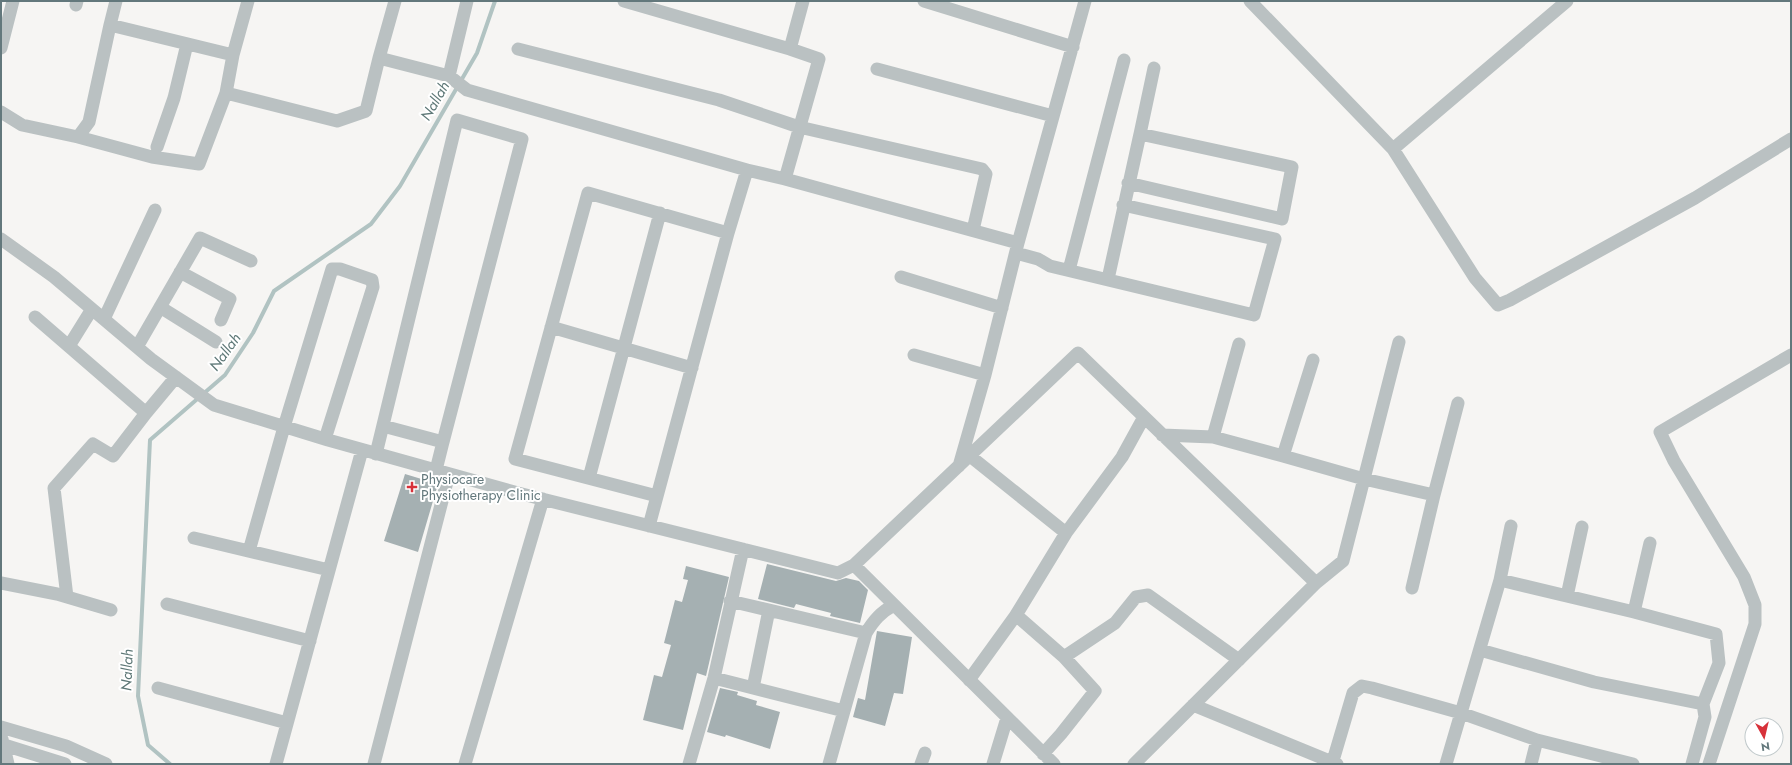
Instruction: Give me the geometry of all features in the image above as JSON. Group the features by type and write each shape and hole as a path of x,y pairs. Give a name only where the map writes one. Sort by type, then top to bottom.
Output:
{"street":[{"path":"1,48 3,35 13,1"},
{"path":"78,137 89,122 116,1"},
{"path":"1,112 22,125 78,137 152,157 199,164 226,93 233,55 248,1"},
{"path":"226,93 337,121 366,111 395,1"},
{"path":"449,76 467,1"},
{"path":"624,1 790,49 819,59 785,179"},
{"path":"790,49 803,1"},
{"path":"924,1 1073,47"},
{"path":"958,466 985,375 1016,253 1085,1"},
{"path":"1250,1 1393,149 1475,278 1498,305 1510,300 1695,198 1791,139"},
{"path":"1393,149 1567,1"},
{"path":"110,25 233,55"},
{"path":"157,147 174,98 187,44"},
{"path":"518,49 719,100 799,127 982,169 986,174 973,230"},
{"path":"379,58 449,76 467,90 747,170 973,230 1016,253 1038,259 1050,266 1254,315 1282,219 1292,167 1140,134"},
{"path":"1069,270 1124,60"},
{"path":"1108,279 1154,68"},
{"path":"877,69 1053,116"},
{"path":"376,454 457,120 522,139 436,470"},
{"path":"649,526 728,233 747,170"},
{"path":"1128,183 1282,219"},
{"path":"657,496 515,459 588,193 728,233"},
{"path":"1123,205 1275,240"},
{"path":"104,319 155,210"},
{"path":"589,478 660,213"},
{"path":"137,347 200,238 251,261"},
{"path":"1,239 54,277 137,347 214,405 362,450 450,474 543,499 838,573 854,565 1078,353 1316,583"},
{"path":"249,551 284,427 332,268 340,268 372,280 373,287 325,439"},
{"path":"180,272 230,299 221,320"},
{"path":"901,277 1002,308"},
{"path":"160,307 216,342"},
{"path":"69,346 92,309"},
{"path":"35,316 146,413"},
{"path":"551,327 692,368"},
{"path":"1134,764 1316,583 1343,561 1399,342"},
{"path":"1214,437 1238,344"},
{"path":"914,355 985,375"},
{"path":"1710,764 1755,624 1755,605 1744,577 1674,461 1660,432 1791,355"},
{"path":"1283,456 1313,360"},
{"path":"67,597 54,488 93,444 113,456 176,377"},
{"path":"1412,588 1458,403"},
{"path":"969,680 1016,615 1066,533 1122,457 1144,417"},
{"path":"383,426 443,442"},
{"path":"1162,435 1214,437 1364,479 1434,495"},
{"path":"276,764 362,450"},
{"path":"970,456 1066,533"},
{"path":"374,764 450,474"},
{"path":"465,764 543,499"},
{"path":"1446,764 1500,580 1511,526"},
{"path":"1567,596 1582,527"},
{"path":"194,538 329,570"},
{"path":"1634,612 1650,543"},
{"path":"689,764 714,678 730,601 743,549"},
{"path":"854,565 1054,764"},
{"path":"1500,580 1634,612 1716,634 1719,663 1703,704 1705,717 1692,764"},
{"path":"1,583 67,597 112,610"},
{"path":"1064,657 1115,623 1136,597 1148,595 1239,660"},
{"path":"730,601 866,633"},
{"path":"167,604 310,641"},
{"path":"829,764 866,633 875,618 883,611 894,605"},
{"path":"752,688 769,610"},
{"path":"1016,615 1064,657 1095,691 1043,754"},
{"path":"1480,650 1594,682 1703,704"},
{"path":"714,678 844,711"},
{"path":"1193,705 1334,764 1353,693 1362,686 1461,713 1537,740 1633,764"},
{"path":"158,688 287,723"},
{"path":"994,764 1007,718"},
{"path":"1,727 66,746 106,764"},
{"path":"1531,764 1537,740"},
{"path":"2,742 8,764"},
{"path":"2,742 65,764"}],"building":[{"path":"405,474 438,484 418,552 384,541"},
{"path":"767,564 836,581 846,578 859,581 868,590 860,623 830,616 831,613 796,604 794,608 758,599"},
{"path":"686,566 729,577 706,676 697,673 683,730 643,720 654,675 662,677 671,645 664,643 675,600 682,602 688,580 683,579"},
{"path":"877,631 912,637 903,694 894,693 885,726 853,717 858,698 865,700"},
{"path":"720,688 738,692 737,695 757,701 756,705 780,712 770,749 726,735 725,737 707,732"}],"waterway":[{"name":"Nallah","path":"170,764 148,745 138,696 150,440 225,375 253,333 274,291 371,224 400,186 477,53 495,1"}],"place":[{"name":"Physiocare Physiotherapy Clinic","path":"412,487"}]}
